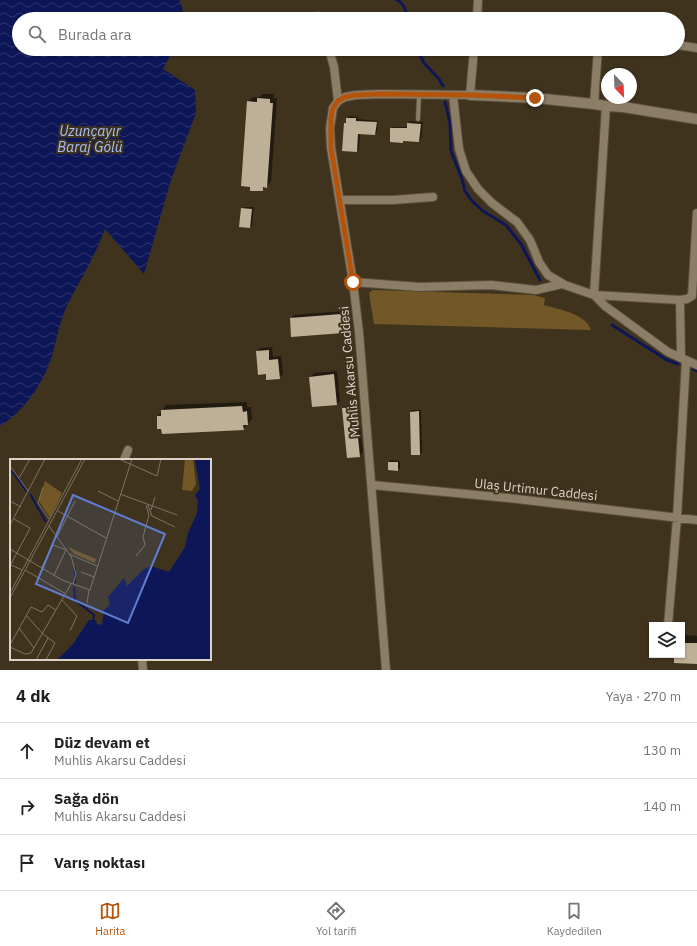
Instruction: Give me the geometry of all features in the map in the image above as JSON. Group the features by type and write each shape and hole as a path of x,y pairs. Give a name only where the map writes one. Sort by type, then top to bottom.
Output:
{"street":[{"path":"478,0 478,12"},
{"path":"685,46 697,48"},
{"path":"331,56 334,67 338,101 345,97 356,95 470,95 535,98 623,107 697,119"},
{"path":"470,95 473,56"},
{"path":"594,104 597,56"},
{"path":"453,95 459,149 466,171 478,189 492,203 517,222 530,240 539,262 548,275 562,284 594,295 680,300 687,299 692,296 697,213"},
{"name":"Muhlis Akarsu Caddesi","path":"338,101 333,108 330,128 331,148 353,282 359,332 386,670"},
{"path":"606,106 594,295 605,306 668,352 697,365"},
{"path":"340,200 434,198"},
{"path":"353,282 420,287 491,285 536,290 562,284"},
{"path":"668,622 677,518 683,359 680,300"},
{"path":"124,459 128,450"},
{"name":"Ulaş Urtimur Caddesi","path":"372,485 508,498 697,520"},
{"path":"142,660 143,670"}],"lane":[{"path":"418,119 419,95"}],"shaded area":[{"path":"373,290 533,295 545,298 544,305 578,316 588,324 591,330 374,324 369,293"}],"water":[{"name":"Uzunçayır Baraj Gölü","path":"0,0 179,0 183,12 12,12 12,56 170,56 163,69 195,90 196,113 171,180 144,274 105,229 93,257 65,312 45,374 26,404 0,426"}],"building":[{"path":"257,98 270,99 270,103 273,103 267,188 263,187 263,191 250,191 250,187 241,186 247,101 257,102"},
{"path":"346,118 356,118 356,121 377,122 375,135 358,134 357,152 342,151 344,123 346,123"},
{"path":"407,123 421,124 419,142 390,142 390,128 407,128"},
{"path":"241,208 252,209 250,228 239,227"},
{"path":"341,314 343,333 291,337 290,318"},
{"path":"269,350 269,360 278,359 280,379 266,380 266,374 258,375 256,351"},
{"path":"334,374 337,405 312,407 309,377"},
{"path":"242,406 243,412 247,411 248,425 243,425 244,430 162,434 161,429 157,429 157,416 161,416 161,410"},
{"path":"355,407 360,457 347,458 342,408"},
{"path":"419,411 420,455 411,455 410,412"},
{"path":"388,462 398,462 398,471 388,470"},
{"path":"685,643 697,643 697,664 674,663 674,658 685,658"}],"waterway":[{"path":"397,0 406,12"},
{"path":"420,56 424,63 439,79 443,86"},
{"path":"445,102 450,123 451,151 465,191 472,201 483,211 506,225 521,244 540,280"},
{"path":"612,325 667,360 678,364"},
{"path":"693,369 697,371"}],"route":[{"path":"353,282 331,148 331,118 333,108 338,101 345,97 356,95 381,94 470,95 535,98"}]}
